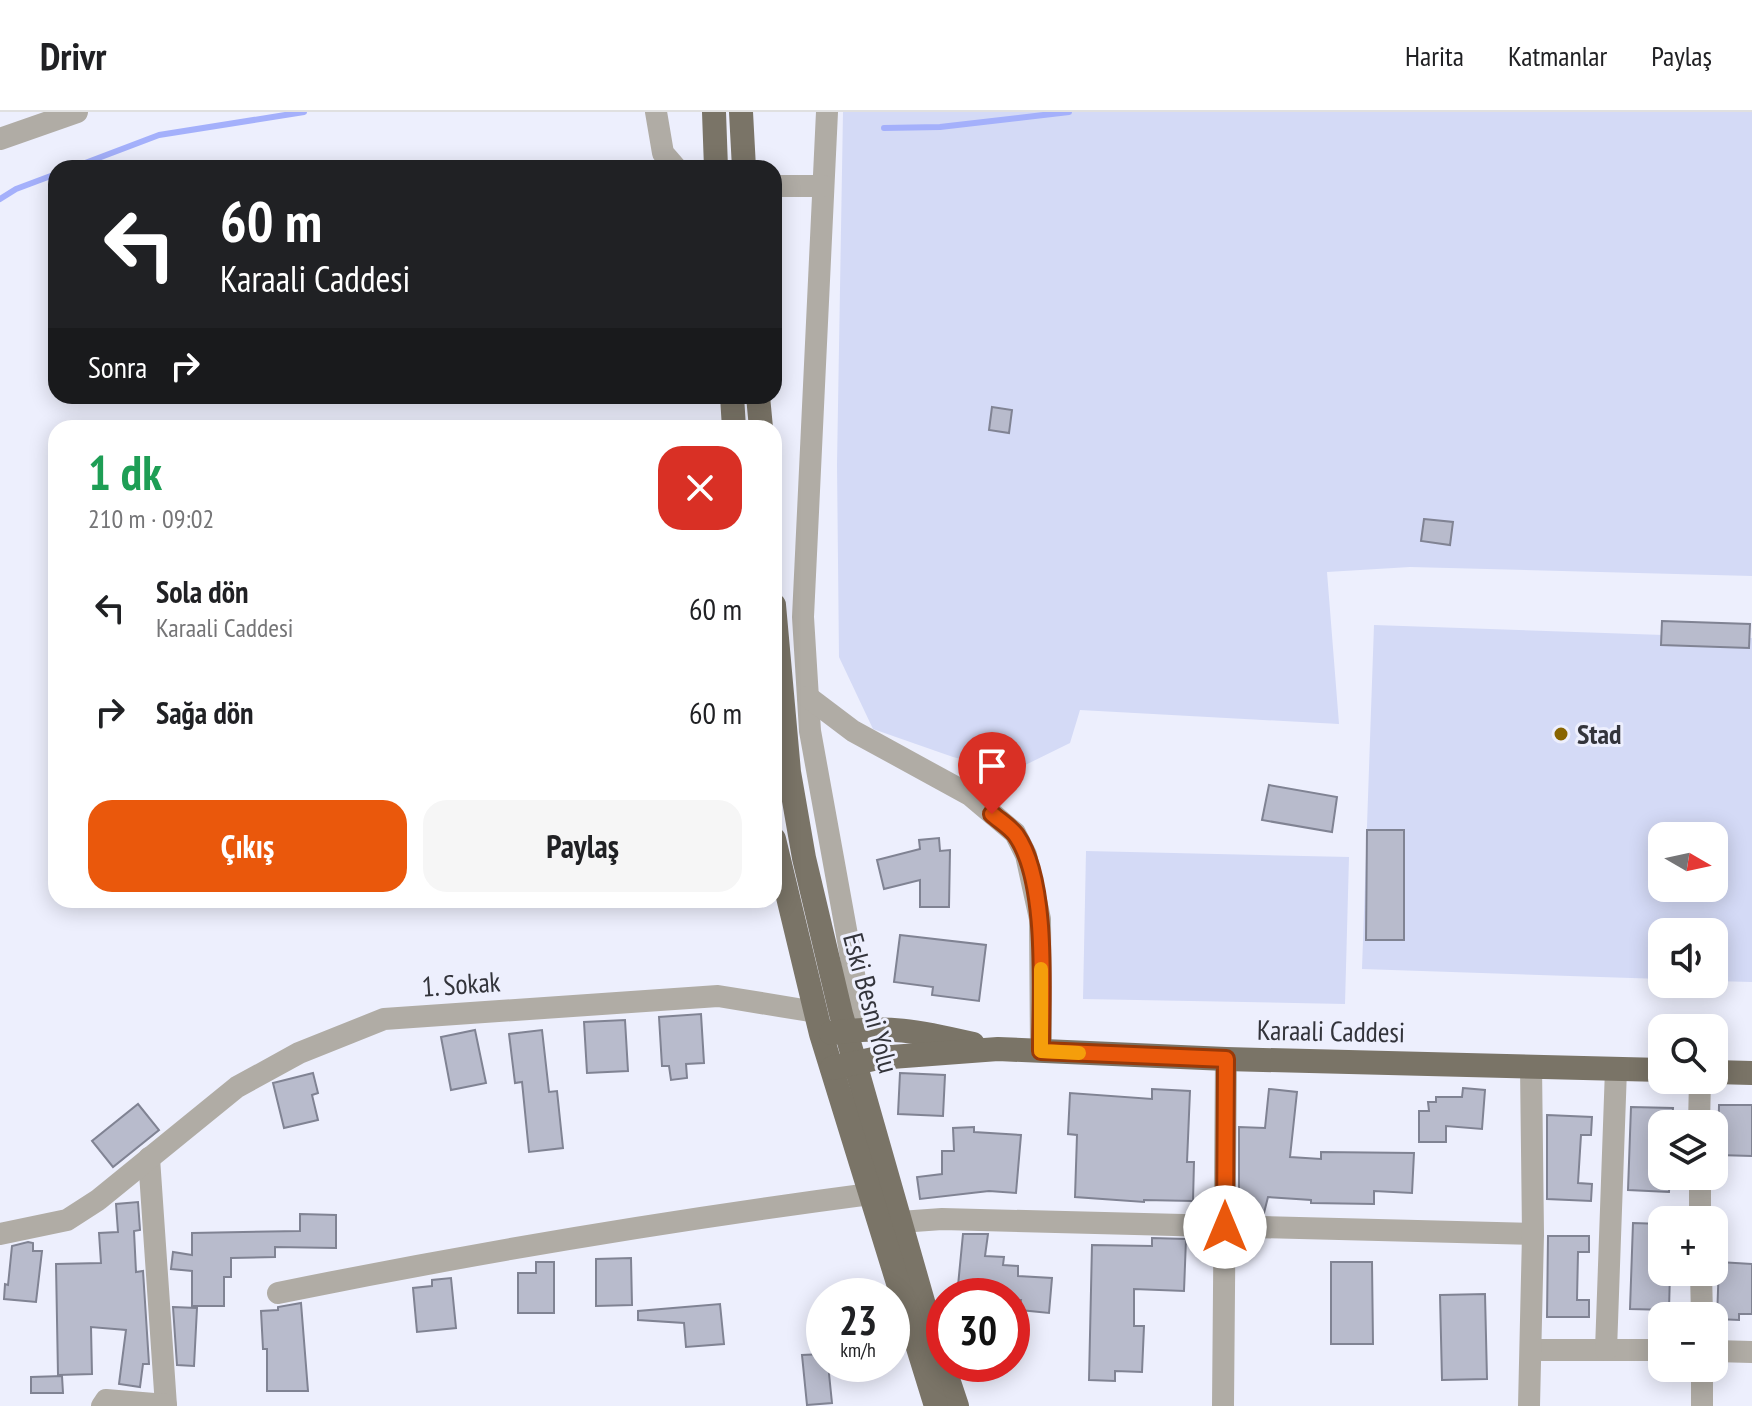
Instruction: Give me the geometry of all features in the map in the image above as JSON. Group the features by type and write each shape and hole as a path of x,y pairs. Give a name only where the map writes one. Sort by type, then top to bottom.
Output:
{"main road":[{"path":"714,112 716,160"},
{"path":"741,112 744,160"},
{"name":"Eski Besni Yolu","path":"782,704 796,815 855,1030 856,1063 928,1319 957,1406"},
{"name":"Eski Besni Yolu","path":"782,872 818,1023 936,1406"},
{"path":"818,1023 855,1030 913,1030 998,1049"},
{"path":"832,1068 878,1058 998,1049"},
{"name":"Karaali Caddesi","path":"998,1049 1226,1059 1648,1070"},
{"path":"1728,1072 1752,1073"}],"street":[{"path":"0,139 77,112"},
{"path":"656,112 663,153 669,160"},
{"path":"827,112 803,617 810,731 855,1030"},
{"path":"782,186 823,186"},
{"path":"808,697 853,731 970,795 1015,833 1026,855 1040,919 1041,1051"},
{"name":"1. Sokak","path":"0,1234 67,1220 98,1200 237,1087 299,1053 384,1019 718,996 818,1023"},
{"path":"1223,1406 1226,1059"},
{"path":"1529,1406 1533,1234 1531,1066"},
{"path":"1606,1350 1616,1069"},
{"path":"102,1406 106,1400 166,1405 149,1158"},
{"path":"278,1293 635,1227 870,1194"},
{"path":"900,1222 942,1219 1533,1234"},
{"path":"1531,1350 1648,1350"},
{"path":"1728,1351 1752,1352"},
{"path":"1702,1382 1702,1406"}],"shaded area":[{"path":"843,112 1752,112 1752,576 1410,567 1327,572 1339,724 1080,710 1070,743 1011,772 953,757 873,729 839,657 837,465"},
{"name":"Stad","path":"1374,625 1752,638 1752,982 1728,981 1728,918 1648,918 1648,979 1362,969"},
{"path":"1086,851 1349,857 1345,1004 1083,999"}],"building":[{"path":"992,407 1012,410 1009,433 989,430"},
{"path":"1424,519 1453,522 1450,545 1421,541"},
{"path":"1662,621 1750,624 1749,648 1661,645"},
{"path":"1269,785 1337,797 1332,832 1262,820"},
{"path":"1367,830 1404,830 1404,940 1366,940"},
{"path":"939,838 940,851 950,850 949,907 920,907 920,880 884,889 877,860 920,849 919,840"},
{"path":"900,935 986,945 979,1001 932,995 933,987 894,982"},
{"path":"701,1014 704,1063 686,1064 687,1078 671,1080 669,1066 662,1066 659,1017"},
{"path":"625,1020 628,1071 587,1073 584,1022"},
{"path":"475,1030 486,1083 451,1090 441,1037"},
{"path":"542,1030 549,1092 557,1091 563,1148 529,1152 522,1082 515,1083 509,1034"},
{"path":"313,1073 318,1093 312,1095 318,1120 284,1128 273,1083"},
{"path":"900,1073 945,1075 943,1116 898,1114"},
{"path":"1463,1088 1485,1090 1482,1129 1446,1126 1446,1142 1419,1142 1419,1111 1429,1111 1428,1102 1436,1102 1436,1097 1462,1097"},
{"path":"1152,1089 1190,1091 1187,1162 1194,1162 1193,1201 1144,1202 1075,1197 1077,1135 1068,1134 1070,1093 1152,1099"},
{"path":"1269,1089 1297,1092 1290,1157 1321,1159 1321,1152 1414,1153 1412,1193 1374,1191 1374,1204 1311,1203 1311,1200 1268,1197 1264,1213 1239,1211 1239,1127 1265,1128"},
{"path":"138,1104 159,1130 113,1167 92,1141"},
{"path":"1719,1105 1752,1105 1752,1156 1728,1155 1728,1110 1719,1110"},
{"path":"1631,1107 1673,1108 1648,1110 1648,1190 1669,1192 1628,1190"},
{"path":"1547,1115 1592,1117 1591,1135 1581,1135 1578,1183 1592,1184 1591,1201 1547,1199"},
{"path":"974,1127 974,1132 1021,1135 1016,1193 989,1191 920,1199 917,1177 942,1174 942,1151 954,1151 953,1128"},
{"path":"138,1202 140,1230 134,1231 136,1272 143,1271 149,1364 143,1364 140,1387 119,1384 126,1330 91,1327 92,1374 58,1375 56,1264 101,1263 99,1233 118,1232 116,1204"},
{"path":"300,1214 336,1215 336,1248 275,1247 275,1257 231,1258 231,1277 224,1277 224,1306 192,1306 192,1271 171,1269 173,1252 192,1255 192,1233 300,1231"},
{"path":"1633,1223 1648,1224 1648,1286 1670,1286 1669,1302 1648,1302 1648,1309 1630,1309"},
{"path":"963,1234 988,1234 985,1256 1004,1257 1003,1265 1018,1266 1018,1276 1052,1278 1049,1313 1030,1311 1030,1278 959,1278"},
{"path":"1548,1236 1589,1236 1589,1252 1578,1252 1577,1300 1589,1300 1589,1317 1547,1317"},
{"path":"1152,1238 1186,1239 1184,1291 1134,1289 1134,1326 1144,1326 1142,1372 1115,1371 1115,1381 1089,1380 1092,1245 1152,1246"},
{"path":"33,1243 33,1251 42,1251 36,1302 4,1299 12,1246"},
{"path":"631,1258 632,1305 596,1306 596,1259"},
{"path":"536,1262 554,1262 554,1313 518,1313 518,1273 536,1273"},
{"path":"1331,1262 1372,1262 1373,1344 1331,1344"},
{"path":"1728,1263 1752,1264 1752,1314 1739,1314 1739,1320 1728,1320 1728,1302 1718,1302 1718,1286 1728,1286"},
{"path":"451,1278 456,1328 417,1332 413,1288 432,1286 432,1280"},
{"path":"1485,1294 1487,1379 1442,1380 1440,1295"},
{"path":"301,1303 308,1391 267,1391 267,1349 263,1349 261,1311"},
{"path":"720,1304 724,1344 686,1347 684,1323 638,1320 638,1311"},
{"path":"173,1307 197,1308 194,1366 177,1365"},
{"path":"802,1355 806,1355 806,1382 830,1382 832,1403 807,1405"},
{"path":"62,1376 63,1393 31,1393 31,1377"}],"waterway":[{"path":"93,160 159,135 304,112"},
{"path":"884,128 940,127 1069,112"},
{"path":"0,199 16,189 48,177"}],"slow traffic":[{"path":"1041,969 1041,1051 1079,1053"}],"place":[{"name":"Stad","path":"1561,734"}],"route":[{"path":"992,814 1015,833 1026,855 1040,919 1041,1051 1226,1059 1225,1227"}]}
